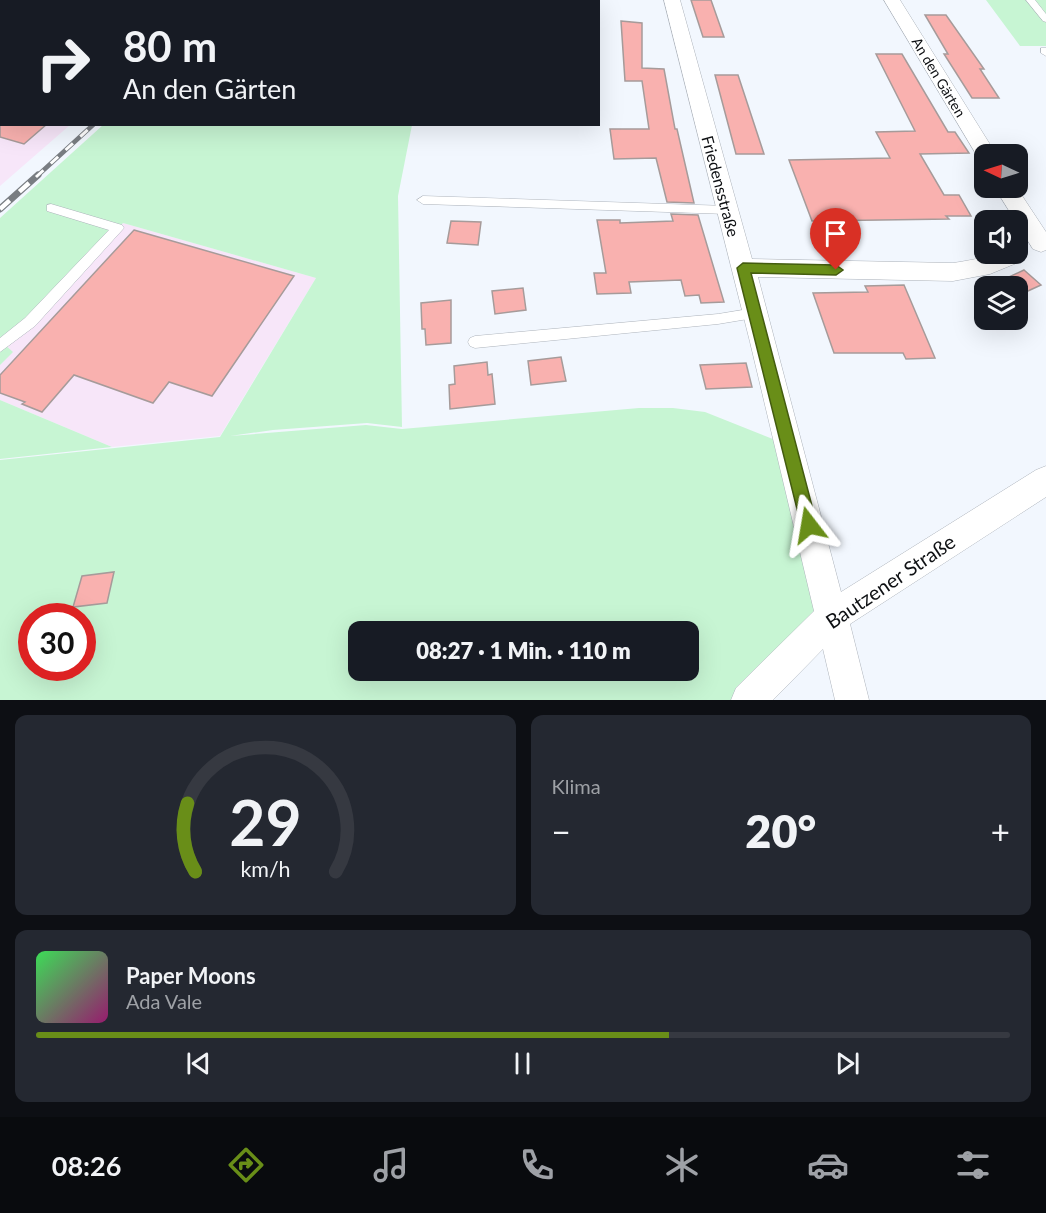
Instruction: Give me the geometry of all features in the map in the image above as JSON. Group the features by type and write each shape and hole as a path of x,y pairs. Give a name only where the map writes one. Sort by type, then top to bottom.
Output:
{"street":[{"name":"Friedensstraße","path":"672,0 755,312 852,700"},
{"name":"An den Gärten","path":"892,0 980,144"},
{"path":"1013,198 1043,242 1028,248"},
{"path":"743,268 952,272 982,268 991,264"},
{"name":"Bautzener Straße","path":"748,700 831,616 1046,480"}],"lane":[{"path":"1030,0 1045,15"},
{"path":"423,200 728,210"},
{"path":"0,346 30,322 118,228 51,208"},
{"path":"475,342 718,319 755,312"}],"shaded area":[{"path":"0,126 69,126 0,186"},
{"path":"123,223 316,278 220,436 112,447 0,400 0,365 12,352 4,344 30,322"}],"green space":[{"path":"986,0 1046,0 1046,46 1020,46"},
{"path":"102,126 412,126 398,196 402,427 367,423 273,430 230,436 366,425 402,429 639,408 673,408 705,412 788,445 829,616 745,700 0,700 0,460 220,437 316,278 123,223 30,322 4,344 13,352 0,365 0,218"},
{"path":"0,400 112,447 0,459"}],"building":[{"path":"691,0 711,0 724,37 703,37"},
{"path":"925,15 946,15 984,69 980,69 999,98 972,98 944,54 948,54"},
{"path":"621,21 642,23 642,68 664,69 675,129 677,129 694,203 667,202 656,158 614,159 610,129 649,129 642,81 625,81"},
{"path":"876,54 902,54 948,132 955,132 969,153 920,154 944,195 959,195 971,216 946,216 949,219 812,221 789,160 890,158 876,132 915,131"},
{"path":"715,75 738,75 764,154 736,154"},
{"path":"0,126 45,126 24,144 0,137"},
{"path":"671,214 698,215 724,302 701,303 699,295 685,296 681,280 629,282 631,293 597,294 594,273 606,273 597,220 620,220 620,223 673,221"},
{"path":"451,221 481,222 478,245 447,243"},
{"path":"134,230 294,276 212,396 169,382 153,403 74,375 42,412 22,404 25,402 0,393 0,375"},
{"path":"1024,270 1041,285 1028,291 1028,276 1011,276"},
{"path":"904,285 935,358 906,359 903,353 834,353 813,293 868,292 865,286"},
{"path":"523,288 526,310 495,314 492,291"},
{"path":"451,300 451,343 426,345 425,329 422,329 421,303"},
{"path":"561,357 566,381 531,385 528,361"},
{"path":"487,362 488,375 492,374 495,404 450,409 449,385 455,384 454,366"},
{"path":"746,363 752,387 706,389 700,365"},
{"path":"114,572 107,603 74,603 82,576"}],"railway":[{"path":"36,177 92,126"},
{"path":"0,209 38,175"}],"route":[{"path":"809,525 743,268 836,270"}]}
